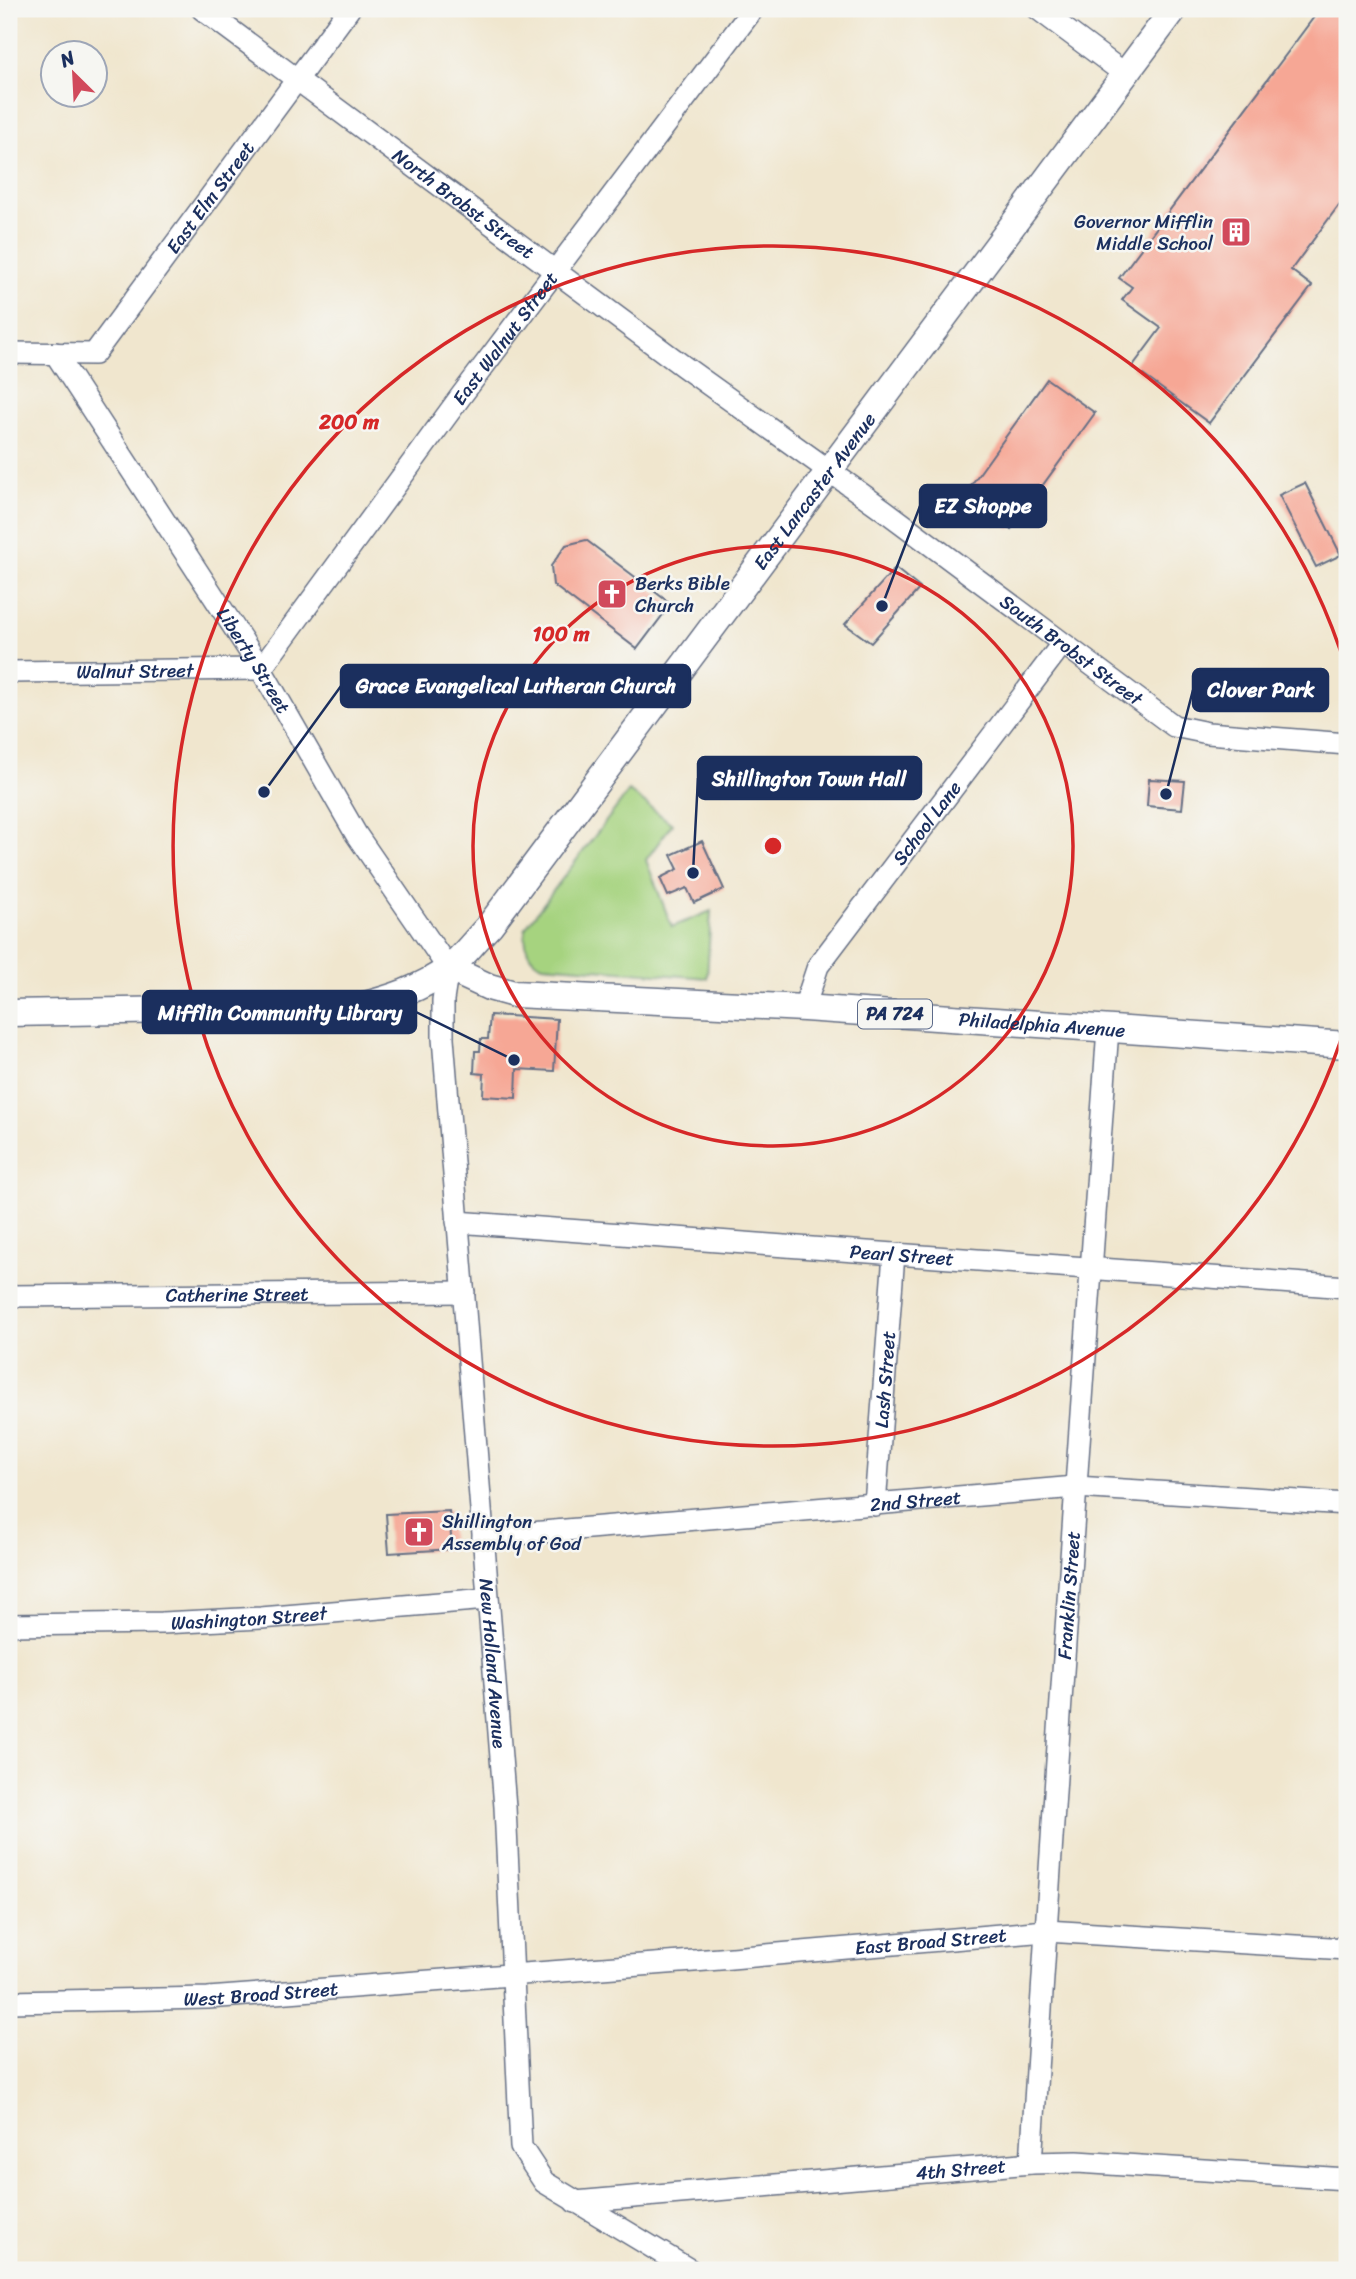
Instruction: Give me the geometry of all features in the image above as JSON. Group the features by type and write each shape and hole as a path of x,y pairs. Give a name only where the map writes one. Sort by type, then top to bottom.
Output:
{"main road":[{"name":"East Lancaster Avenue","path":"9,1013 357,1007 408,991 448,968 490,925 1174,9"},
{"name":"Philadelphia Avenue","path":"448,968 489,987 514,994 804,1008 1347,1045"}],"street":[{"name":"North Brobst Street","path":"202,9 828,471"},
{"name":"East Elm Street","path":"55,353 94,354 349,9"},
{"name":"East Walnut Street","path":"261,669 555,271 753,9"},
{"path":"1038,9 1125,74"},
{"path":"9,353 55,353"},
{"name":"Liberty Street","path":"55,353 261,669 341,810 448,968"},
{"name":"South Brobst Street","path":"828,471 1174,726 1208,733 1347,744"},
{"name":"School Lane","path":"804,1008 818,966 1062,644"},
{"name":"Walnut Street","path":"9,672 261,669"},
{"name":"New Holland Avenue","path":"448,968 443,1000 443,1038 505,1807 521,2147 544,2182 690,2270"},
{"name":"Franklin Street","path":"1031,2163 1108,1028"},
{"name":"Pearl Street","path":"457,1222 1347,1287"},
{"name":"Lash Street","path":"875,1505 894,1254"},
{"name":"Catherine Street","path":"9,1296 464,1292"},
{"name":"2nd Street","path":"483,1536 1076,1487 1347,1504"},
{"name":"Washington Street","path":"9,1625 162,1623 261,1618 487,1599"},
{"name":"East Broad Street","path":"513,1975 1046,1931 1347,1949"},
{"name":"West Broad Street","path":"9,2002 197,1999 513,1975"},
{"name":"4th Street","path":"575,2202 1031,2163 1077,2162 1347,2179"}],"green space":[{"path":"629,791 672,824 646,860 672,927 711,911 707,978 543,965 533,959 528,951 525,928"}],"building":[{"name":"Governor Mifflin Middle School","path":"1320,9 1347,9 1347,194 1291,270 1312,286 1209,423 1132,367 1161,328 1122,300 1132,287 1119,278"},
{"path":"1047,379 1095,413 1011,529 964,495"},
{"path":"1305,483 1341,555 1316,567 1279,495"},
{"name":"Berks Bible Church","path":"586,540 671,604 637,649 553,585 551,566 566,545"},
{"path":"895,568 920,588 871,643 845,624"},
{"path":"1149,779 1185,781 1182,809 1147,806"},
{"path":"702,841 724,889 694,903 687,888 668,896 660,878 678,869 671,855"},
{"path":"490,1015 557,1019 554,1071 517,1069 516,1098 483,1096 484,1074 474,1073 475,1051 480,1051 481,1039 488,1039"},
{"name":"Shillington Assembly of God","path":"449,1511 452,1549 389,1553 386,1514"}],"place":[{"name":"Governor Mifflin Middle School","path":"1236,232"},
{"name":"Berks Bible Church","path":"612,594"},
{"name":"EZ Shoppe","path":"882,606"},
{"name":"Grace Evangelical Lutheran Church","path":"264,792"},
{"name":"Clover Park","path":"1166,794"},
{"name":"Shillington Town Hall","path":"693,873"},
{"name":"Mifflin Community Library","path":"514,1060"},
{"name":"Shillington Assembly of God","path":"419,1532"}]}
